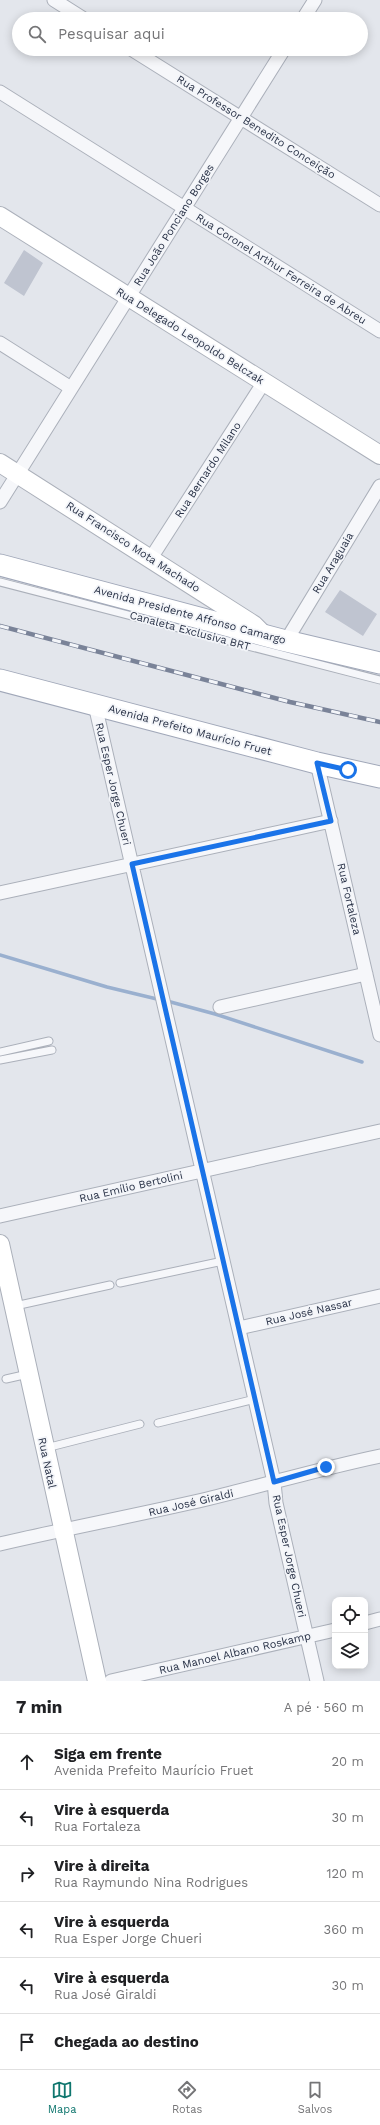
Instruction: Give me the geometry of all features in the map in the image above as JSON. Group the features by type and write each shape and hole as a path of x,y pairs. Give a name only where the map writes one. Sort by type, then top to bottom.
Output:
{"main road":[{"name":"Avenida Presidente Affonso Camargo","path":"0,565 286,641 380,663"},
{"name":"Avenida Prefeito Maurício Fruet","path":"0,680 317,763 380,777"}],"street":[{"path":"54,0 73,12"},
{"path":"307,12 315,0"},
{"name":"Rua Professor Benedito Conceição","path":"142,56 380,205"},
{"name":"Rua João Ponciano Borges","path":"0,502 280,56"},
{"name":"Rua Coronel Arthur Ferreira de Abreu","path":"0,92 380,331"},
{"name":"Rua Delegado Leopoldo Belczak","path":"0,216 380,455"},
{"path":"0,343 71,388"},
{"name":"Rua Bernardo Milano","path":"152,558 264,382"},
{"name":"Rua Francisco Mota Machado","path":"0,463 152,558 254,625 263,634"},
{"name":"Rua Araguaia","path":"286,641 380,486"},
{"name":"Rua Esper Jorge Chueri","path":"95,705 239,1328 274,1482 276,1503 317,1681"},
{"name":"Rua Fortaleza","path":"317,763 380,1035"},
{"path":"0,893 331,821"},
{"path":"220,1007 366,974"},
{"name":"Rua Emílio Bertolini","path":"0,1216 380,1132"},
{"name":"Rua Natal","path":"0,1244 62,1530 97,1681"},
{"name":"Rua José Nassar","path":"239,1328 380,1296"},
{"name":"Rua José Giraldi","path":"0,1544 163,1509 274,1482 326,1467 380,1456"},
{"path":"368,1622 380,1619"},
{"name":"Rua Manoel Albano Roskamp","path":"111,1681 332,1631"}],"lane":[{"name":"Canaleta Exclusiva BRT","path":"0,582 380,680"},
{"path":"0,1052 49,1041"},
{"path":"0,1060 52,1050"},
{"path":"120,1283 223,1261"},
{"path":"13,1306 110,1285"},
{"path":"6,1379 28,1374"},
{"path":"158,1423 255,1399"},
{"path":"44,1448 140,1424"}],"building":[{"path":"24,250 43,263 24,296 4,283"},
{"path":"340,590 377,614 363,636 325,612"}],"waterway":[{"path":"0,955 107,987 161,1000"},
{"path":"167,1001 215,1014 362,1062"}],"railway":[{"path":"0,626 290,702 380,722"}],"route":[{"path":"326,1467 274,1482 132,864 331,821 317,763 348,770"}]}
